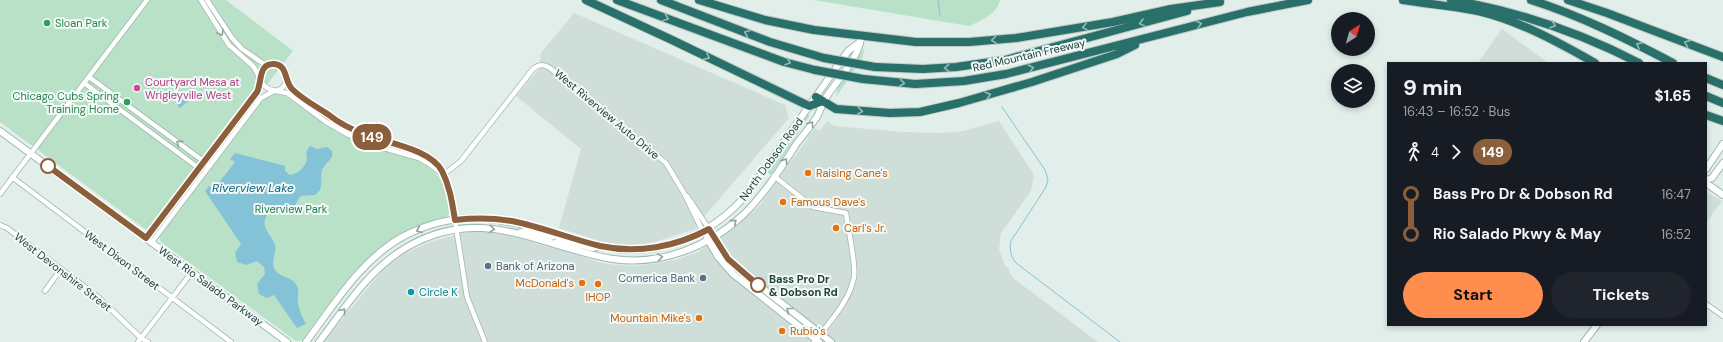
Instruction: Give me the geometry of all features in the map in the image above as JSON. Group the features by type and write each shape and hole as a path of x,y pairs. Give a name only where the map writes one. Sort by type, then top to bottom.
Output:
{"highway":[{"path":"586,0 809,106 820,99 836,109 875,113 911,113 932,110 1000,92 1117,54 1148,38"},
{"name":"Red Mountain Freeway","path":"617,0 784,62 815,70 864,79 915,84 964,81 1006,74 1247,12 1308,0"},
{"name":"Red Mountain Freeway","path":"661,0 770,42 824,58 875,67 922,69 963,66 1005,60 1224,1"},
{"path":"699,0 776,23 861,39 916,42 969,42 1009,39 1064,31 1171,9 1224,1"},
{"path":"1403,0 1447,5 1505,19 1536,31 1593,62"},
{"path":"1451,0 1511,12 1566,30 1637,62"},
{"path":"1531,0 1606,29 1671,62"},
{"path":"1568,0 1607,13 1723,57"},
{"path":"1707,78 1723,85"},
{"path":"1707,96 1723,103"},
{"path":"1707,115 1723,121"}],"main road":[{"name":"North Dobson Road","path":"319,342 367,280 391,258 422,239 456,230 490,228 517,232 554,244 614,259 639,260 674,255 743,215 774,176 818,115 820,99 858,51 861,39"},
{"name":"North Dobson Road","path":"306,342 358,274 384,249 403,236 423,227 455,220 496,219 513,222 601,246 629,250 651,248 708,235 747,194 809,106"},
{"name":"West Rio Salado Parkway","path":"0,131 287,342"},
{"path":"1707,168 1723,144"},
{"path":"1707,181 1712,178 1723,163"},
{"path":"1707,183 1723,196"},
{"path":"517,232 528,231 551,237 558,234"},
{"path":"708,235 738,269 831,342"},
{"path":"708,235 718,257 733,274 816,341"},
{"path":"554,244 559,240 593,248 601,246"},
{"path":"1584,342 1596,326"}],"street":[{"path":"0,194 147,0"},
{"path":"201,0 229,45 254,66 266,89 286,93 341,131 369,143 419,158 431,165 443,175"},
{"path":"207,0 237,43 258,61 264,64 280,66 286,74 291,88 337,121 368,136 424,155 439,167 451,195 468,297 484,342"},
{"path":"146,238 257,92 264,68 270,64"},
{"name":"West Riverview Auto Drive","path":"443,175 461,161 533,69 543,64 550,68 666,163 684,193 692,202 708,235"},
{"path":"152,242 261,98 284,85 286,74"},
{"path":"89,77 210,166"},
{"path":"84,83 205,172"},
{"path":"141,126 146,119"},
{"path":"227,132 233,136"},
{"path":"774,176 813,207 846,213 854,277 848,296 820,333 816,341"},
{"name":"West Dixon Street","path":"12,177 231,342"},
{"name":"West Devonshire Street","path":"0,225 7,228 103,301 139,340 148,342"},
{"path":"46,291 61,269"},
{"path":"139,340 192,272"},
{"path":"1707,305 1723,316"}],"shaded area":[{"path":"574,13 785,105 789,118 695,229 645,245 630,246 603,242 559,228 581,149 516,96 539,69 541,53"},
{"path":"1502,29 1547,62 1479,62"},
{"path":"827,121 834,126 903,132 942,133 964,131 999,121 1034,175 1031,191 1001,233 999,249 1004,264 1010,270 1009,272 1013,278 1098,342 323,342 386,266 405,253 433,241 467,232 485,232 513,236 602,263 617,265 635,266 676,260 698,252 732,229 759,206 815,128 820,131"},
{"path":"1707,194 1722,201 1707,222"}],"green space":[{"name":"Chicago Cubs Spring Training Home","path":"0,0 226,0 293,51 152,234 0,122"},
{"path":"814,0 1000,0 992,13 969,26"},
{"path":"865,47 862,59 836,97 838,87"},
{"name":"Riverview Park","path":"278,93 330,127 347,136 361,142 407,156 434,171 443,183 448,198 449,209 448,216 402,233 372,254 347,281 303,339 299,341 296,341 161,242 159,237 261,100"},
{"path":"807,115 810,115 771,175 767,172"}],"water":[{"path":"188,91 190,93 188,101 180,108 178,106 178,97 180,97 180,94 185,94"},
{"name":"Riverview Lake","path":"310,146 317,149 327,147 332,151 331,158 322,171 320,190 315,195 301,196 292,208 273,209 267,215 264,224 275,245 273,262 274,268 278,274 290,279 298,288 299,308 306,324 297,328 274,295 267,298 259,294 257,284 265,274 264,267 257,261 246,265 237,262 235,253 241,244 205,191 209,186 214,189 235,162 230,159 235,153 285,166 285,171 290,175 298,172 304,167 307,160 306,152"}],"waterway":[{"path":"938,0 940,15"},
{"path":"1002,107 1045,170 1048,179 1046,187 1011,241 1010,250 1013,258 1016,263 1120,342"}],"bus line":[{"name":"149","path":"48,166 146,238 257,92 260,74 264,68 270,64 276,64 283,68 291,88 337,121 368,136 420,153 432,160 442,170 450,189 455,220 492,219 513,222 548,230 601,246 629,250 640,250 680,242 709,229 728,259 758,285"}],"place":[{"name":"Sloan Park","path":"47,23"},
{"name":"Courtyard Mesa at Wrigleyville West","path":"137,88"},
{"name":"Chicago Cubs Spring Training Home","path":"127,102"},
{"name":"Raising Cane's","path":"808,173"},
{"name":"Famous Dave's","path":"783,202"},
{"name":"Carl's Jr.","path":"836,228"},
{"name":"Bank of Arizona","path":"488,266"},
{"name":"Comerica Bank","path":"703,278"},
{"name":"McDonald's","path":"582,283"},
{"name":"IHOP","path":"598,284"},
{"name":"Bass Pro Dr & Dobson Rd","path":"758,285"},
{"name":"Circle K","path":"411,292"},
{"name":"Mountain Mike's","path":"699,318"},
{"name":"Rubio's","path":"782,331"}]}
